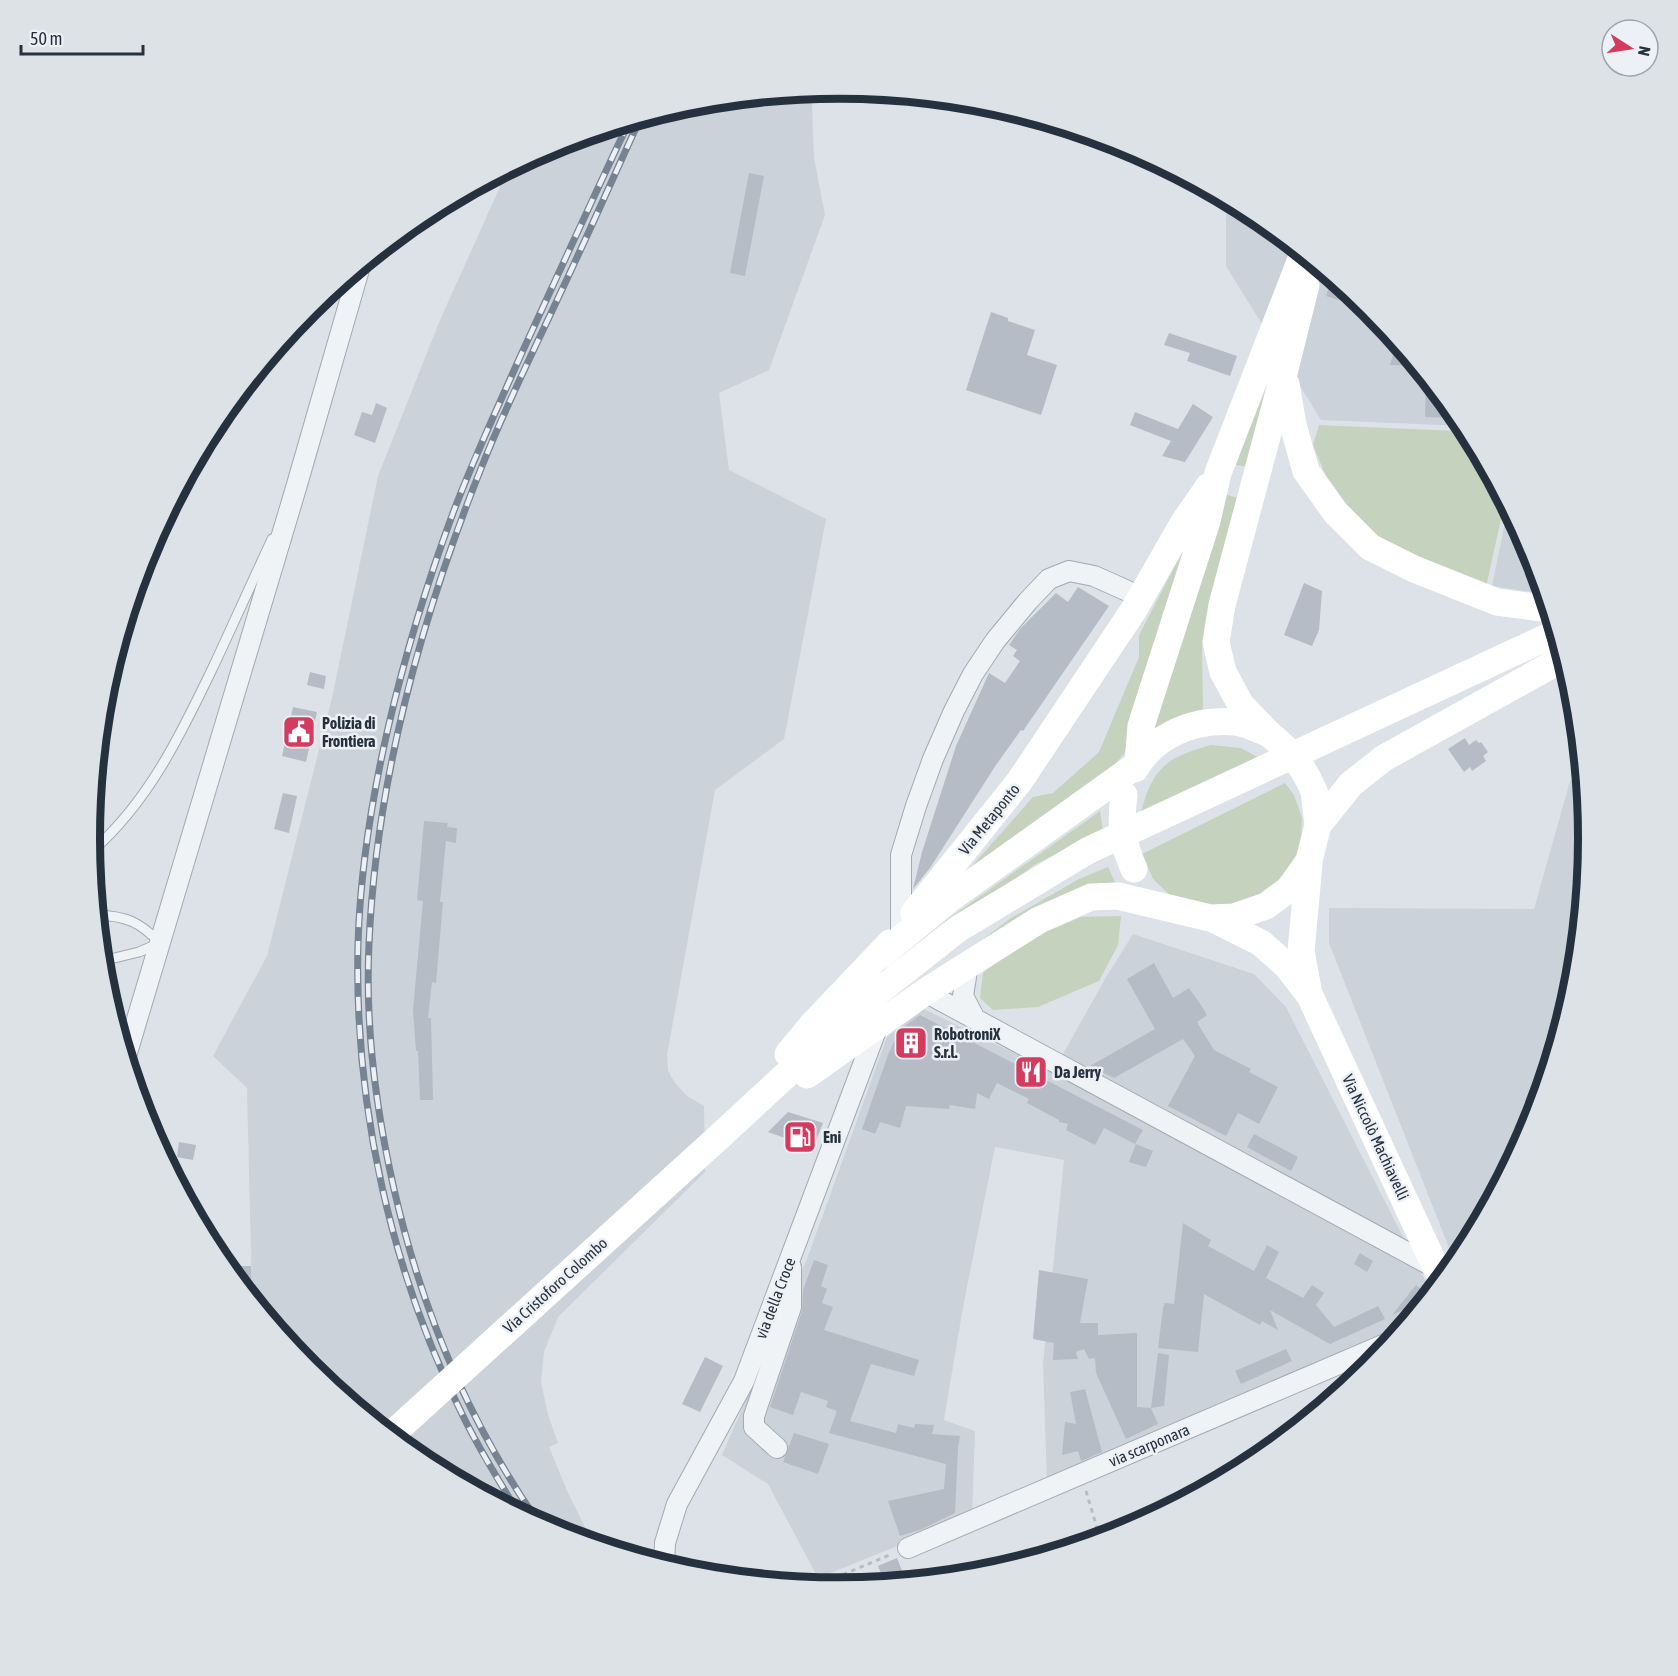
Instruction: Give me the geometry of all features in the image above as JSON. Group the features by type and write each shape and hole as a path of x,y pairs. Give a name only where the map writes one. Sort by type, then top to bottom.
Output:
{"main road":[{"path":"879,956 948,900 1138,764 1141,726 1207,521 1218,473 1300,261"},
{"path":"1310,269 1222,605 1216,642 1223,672 1241,705 1268,733 1294,755 1306,772 1314,791 1318,825 1309,861 1301,951 1310,996"},
{"path":"1284,373 1293,425 1306,471 1336,513 1370,547 1414,569 1497,602 1541,608"},
{"name":"Via Metaponto","path":"720,1136 812,1025 879,956 1019,782 1070,708 1141,597 1184,522 1218,473"},
{"path":"720,1136 864,1003 949,936 1087,851 1550,636"},
{"path":"1318,825 1351,784 1384,758 1557,662"},
{"path":"1177,909 1144,884 1134,869 1126,850 1121,815 1124,795 1138,764 1151,748 1165,737 1180,729 1203,722 1238,722 1268,733"},
{"path":"720,1136 925,992 1039,920 1091,897 1118,896 1177,909 1193,915 1210,918 1234,917 1266,906 1289,889 1309,861"},
{"path":"1210,918 1261,943 1287,966 1310,996"},
{"name":"Via Niccolò Machiavelli","path":"1310,996 1438,1269"},
{"name":"Via Cristoforo Colombo","path":"397,1430 720,1136"}],"street":[{"path":"130,1044 358,277"},
{"path":"901,929 901,855 916,806 954,711 973,674 995,641 1049,579 1069,571 1094,576 1141,597"},
{"path":"968,964 963,996 975,1019"},
{"path":"925,992 1437,1271"},
{"name":"via della Croce","path":"665,1556 677,1504 744,1381 878,1025"},
{"path":"777,1448 754,1427 754,1416 791,1307 791,1256"},
{"name":"via scarponara","path":"908,1548 1373,1349"}],"lane":[{"path":"100,843 132,810 161,769 189,718 296,488"},
{"path":"104,916 123,917 136,923 147,929 160,943 139,952 110,959"}],"path":[{"path":"1080,1474 1098,1530"},
{"path":"839,1577 908,1548"}],"shaded area":[{"path":"813,100 814,158 825,215 769,370 719,393 729,470 826,519 784,739 715,790 667,1055 668,1071 675,1083 686,1095 704,1106 705,1172 558,1317 544,1352 541,1382 548,1415 558,1443 549,1447 588,1533 512,1501 469,1478 389,1424 316,1361 253,1288 247,1088 213,1056 267,956 332,698 378,476 440,320 503,180 556,155 648,124 743,105"},
{"path":"1226,209 1289,252 1362,315 1395,351 1452,425 1321,420 1226,266"},
{"path":"1506,519 1536,593 1492,586"},
{"path":"1575,777 1578,838 1576,886 1572,934 1553,1029 1539,1076 1502,1165 1479,1208 1451,1252 1329,943 1329,908 1534,909 1570,781"},
{"path":"1133,934 1254,974 1286,1007 1427,1285 1391,1330 1047,1482 1043,1364 1064,1160 995,1147 963,1307 944,1420 975,1431 972,1516 822,1576 817,1576 768,1484 722,1455 807,1259 887,1037 924,1009 1053,1072"}],"green space":[{"path":"1291,310 1249,467 1236,465"},
{"path":"1319,425 1455,431 1503,512 1486,587 1374,536 1335,498 1313,445"},
{"path":"1223,494 1239,498 1202,648 1203,709 1152,729"},
{"path":"1187,543 1135,724 1124,754 1101,780 957,883 1033,797 1053,793 1099,752 1139,657 1139,635"},
{"path":"1211,745 1241,748 1259,758 1140,816 1155,776 1162,768 1182,755"},
{"path":"1285,783 1294,795 1302,818 1301,843 1291,867 1272,894 1245,908 1177,902 1153,879 1142,854"},
{"path":"1100,811 1103,830 1036,864 948,926 944,922"},
{"path":"1108,867 1115,882 1024,919 908,995 1011,918 1079,879"},
{"path":"1121,916 1118,945 1099,981 1038,1007 993,1010 980,998 983,973 1020,943 1081,917"}],"building":[{"path":"749,173 764,176 745,276 730,273"},
{"path":"1329,285 1349,303 1326,296"},
{"path":"991,312 1008,318 1008,321 1035,330 1027,355 1057,365 1041,415 966,390"},
{"path":"1169,333 1237,356 1230,376 1187,361 1190,353 1164,345"},
{"path":"1394,350 1407,366 1390,365"},
{"path":"1426,389 1446,418 1425,417"},
{"path":"376,403 387,408 375,443 354,435 362,412 372,415"},
{"path":"1193,404 1213,417 1185,462 1162,456 1171,441 1130,425 1135,412 1178,429"},
{"path":"1304,583 1322,591 1319,630 1312,646 1284,635"},
{"path":"1078,587 1109,606 1023,731 1021,730 996,765 930,868 913,889 922,852 956,746 989,673 1005,683 1020,661 1013,656 1017,650 1009,645 1020,629 1056,593 1068,602"},
{"path":"310,672 326,676 324,689 307,685"},
{"path":"293,707 317,712 306,762 282,756"},
{"path":"1465,738 1469,745 1476,740 1481,742 1488,752 1483,756 1486,761 1472,771 1470,767 1464,772 1448,749"},
{"path":"283,793 297,796 289,833 274,829"},
{"path":"424,821 448,823 447,827 457,828 456,843 446,841 436,983 432,982 428,1018 431,1018 433,1100 420,1100 418,1051 416,1051 413,1010 423,901 417,900"},
{"path":"1154,963 1173,998 1189,988 1203,1008 1207,1015 1197,1022 1214,1050 1251,1069 1249,1072 1278,1087 1259,1124 1238,1113 1226,1136 1168,1106 1195,1056 1183,1039 1114,1078 1090,1066 1155,1029 1127,979"},
{"path":"920,1015 1143,1130 1135,1144 1104,1128 1095,1145 1066,1130 1068,1124 1059,1122 1027,1103 1029,1099 997,1083 989,1099 977,1093 975,1109 950,1105 949,1109 906,1106 900,1128 880,1122 875,1134 862,1129 899,1030"},
{"path":"788,1112 823,1123 813,1148 768,1132"},
{"path":"1254,1134 1298,1157 1291,1171 1247,1147"},
{"path":"179,1142 196,1145 193,1160 177,1157"},
{"path":"1136,1144 1153,1151 1146,1167 1129,1162"},
{"path":"1183,1223 1211,1240 1208,1246 1254,1271 1267,1245 1279,1252 1266,1278 1303,1298 1312,1285 1324,1293 1316,1305 1334,1327 1378,1306 1385,1319 1330,1344 1270,1310 1278,1330 1262,1321 1260,1325 1204,1294 1198,1352 1158,1348 1163,1308 1165,1303 1174,1304"},
{"path":"1360,1253 1373,1261 1367,1272 1354,1264"},
{"path":"814,1260 828,1265 821,1286 827,1289 822,1303 833,1307 824,1330 919,1360 914,1376 871,1364 850,1421 896,1433 898,1424 914,1428 915,1424 934,1425 932,1434 960,1436 955,1513 922,1529 900,1536 888,1501 944,1489 946,1464 829,1433 837,1411 826,1407 828,1401 801,1392 793,1415 770,1407 802,1311 803,1290"},
{"path":"237,1266 251,1266 252,1286"},
{"path":"1039,1270 1088,1279 1080,1323 1098,1323 1098,1335 1137,1333 1137,1407 1151,1408 1158,1424 1126,1439 1096,1373 1095,1358 1089,1359 1084,1349 1076,1352 1078,1359 1053,1360 1054,1343 1033,1339"},
{"path":"1416,1285 1423,1290 1410,1307 1392,1315"},
{"path":"1286,1349 1292,1361 1241,1384 1235,1371"},
{"path":"1158,1353 1169,1355 1164,1406 1151,1408"},
{"path":"705,1357 723,1366 700,1412 682,1404"},
{"path":"1085,1389 1102,1452 1081,1461 1078,1451 1062,1455 1065,1422 1076,1424 1070,1392"},
{"path":"794,1433 829,1444 818,1474 783,1462"},
{"path":"897,1558 903,1574 882,1575 878,1566"}],"railway":[{"path":"530,1509 469,1405 450,1363 433,1321 405,1233 382,1129 370,1037 368,975 373,883 381,822 405,700 421,641 460,523 519,380 636,128"},
{"path":"511,1500 476,1441 438,1361 397,1246 382,1187 370,1127 358,1005 361,891 377,781 389,726 402,670 435,564 485,435 625,131"}],"place":[{"name":"Polizia di Frontiera","path":"299,732"},
{"name":"RobotroniX S.r.l.","path":"911,1043"},
{"name":"Da Jerry","path":"1031,1072"},
{"name":"Eni","path":"800,1137"}]}
